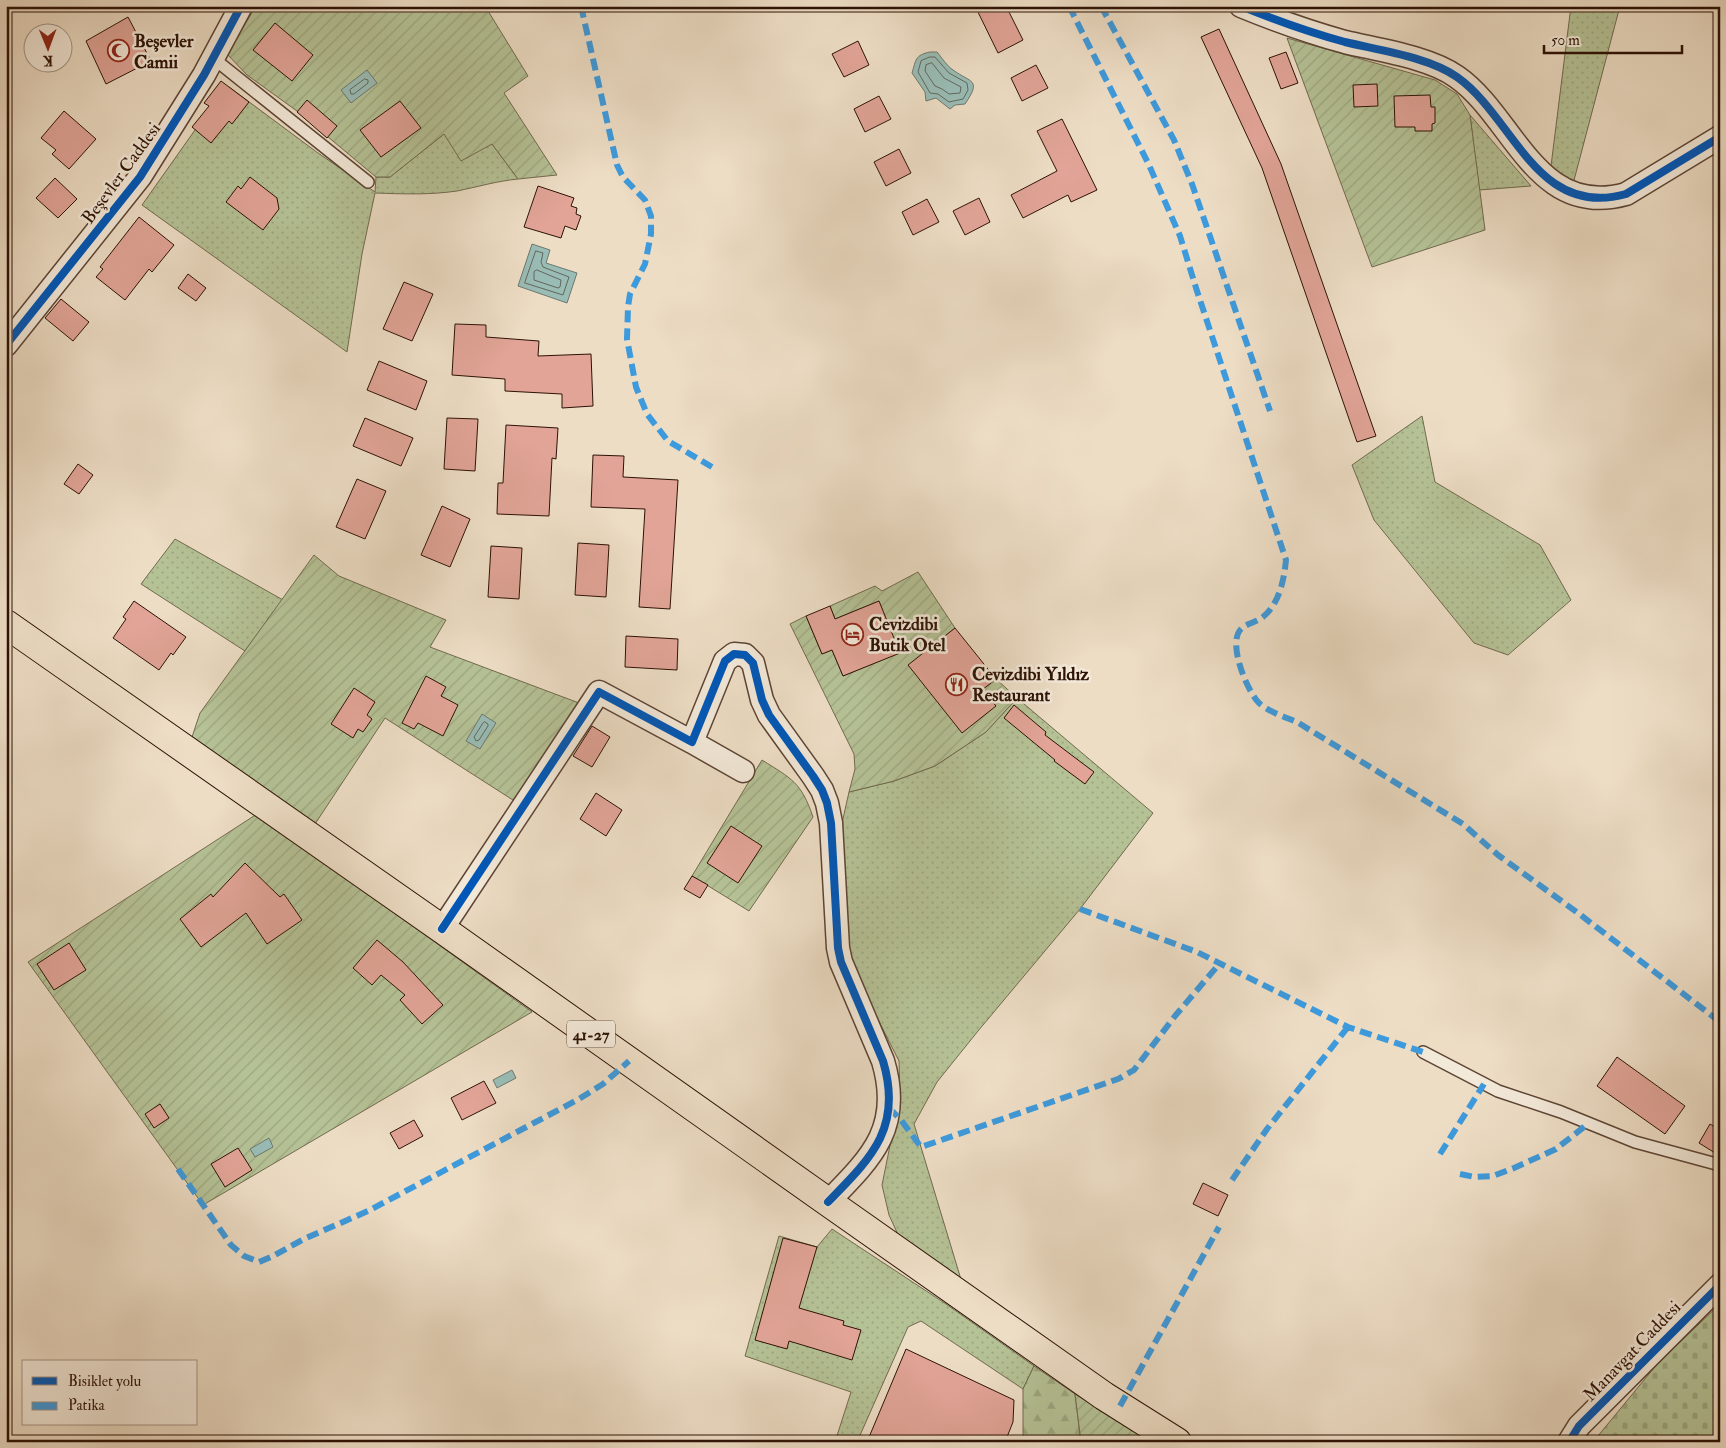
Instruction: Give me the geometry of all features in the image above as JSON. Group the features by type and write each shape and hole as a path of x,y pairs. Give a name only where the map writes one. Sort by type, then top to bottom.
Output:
{"main road":[{"name":"41-27","path":"6,624 1104,1396 1177,1442"}],"street":[{"name":"Beşevler Caddesi","path":"6,345 140,177 166,138 241,6"},
{"path":"1241,6 1311,32 1422,61 1456,76 1479,97 1528,161 1550,181 1582,196 1600,199 1626,194 1720,137"},
{"path":"692,742 725,662 734,654 745,655 753,663 762,700 769,716 813,776 822,790 827,803 831,823 838,948 841,962 883,1061 890,1092 887,1123 875,1149 828,1202"},
{"path":"442,929 599,692 743,771"},
{"name":"Manavgat Caddesi","path":"1568,1442 1579,1426 1720,1285"}],"lane":[{"path":"213,58 368,182"},
{"path":"1423,1052 1498,1091 1561,1112 1635,1142 1720,1165"}],"green space":[{"path":"256,6 485,6 528,76 504,93 557,175 518,179 492,144 461,161 444,134 390,177 376,177 297,111 247,75 227,54"},
{"path":"1571,6 1620,6 1573,184 1551,166"},
{"path":"1287,38 1435,80 1457,94 1470,115 1485,230 1372,267"},
{"path":"229,87 318,153 375,192 376,177 390,177 444,134 492,144 518,179 447,192 416,194 375,193 362,254 347,352 142,205 195,130"},
{"path":"1470,115 1531,186 1479,190"},
{"path":"1422,416 1435,482 1540,545 1571,600 1508,655 1474,643 1374,520 1352,465"},
{"path":"175,539 283,600 245,651 141,584"},
{"path":"314,555 339,576 446,620 430,647 579,703 516,802 385,718 315,824 191,740 200,713"},
{"path":"918,572 955,628 909,665 962,732 995,706 982,690 996,679 1017,698 986,732 935,766 894,781 849,792 855,769 854,754 790,624 806,616 822,654 832,650 843,676 899,653 879,601 835,619 830,606 875,586 882,591"},
{"path":"1017,698 1153,813 1080,909 937,1082 914,1124 963,1286 900,1239 889,1215 882,1185 900,1096 899,1061 861,986 848,954 840,832 849,792 894,781 935,766 986,732"},
{"path":"762,760 788,777 800,789 813,817 749,911 692,876"},
{"path":"257,814 532,1012 203,1205 28,962"},
{"path":"832,1229 946,1304 1034,1366 1023,1389 921,1321 908,1327 857,1442 835,1442 851,1392 745,1356 779,1236 817,1247"},
{"path":"1720,1304 1720,1442 1593,1442 1658,1363"},
{"path":"1034,1366 1075,1394 1081,1442 1023,1442 1023,1389"},
{"path":"1075,1394 1153,1442 1081,1442"}],"water":[{"path":"937,52 951,68 972,83 973,90 965,104 955,105 950,109 936,98 926,101 925,92 912,73 915,61 921,55"},
{"path":"367,70 377,83 351,103 341,90"},
{"path":"532,244 550,250 546,263 577,273 567,303 518,286"},
{"path":"482,714 496,723 480,749 466,741"},
{"path":"512,1070 516,1078 497,1088 493,1080"},
{"path":"269,1138 273,1147 255,1157 250,1149"}],"building":[{"path":"975,6 1006,6 1023,40 998,53"},
{"name":"Beşevler Camii","path":"128,17 151,61 106,84 86,41"},
{"path":"275,23 313,55 292,81 253,50"},
{"path":"1219,29 1281,164 1376,436 1357,442 1262,168 1201,37"},
{"path":"858,41 869,65 844,77 832,54"},
{"path":"1286,52 1298,83 1281,89 1269,58"},
{"path":"1036,65 1048,88 1022,101 1011,78"},
{"path":"221,81 249,102 232,124 229,121 211,143 192,127 209,106 204,103"},
{"path":"1377,84 1378,106 1354,107 1353,85"},
{"path":"1430,95 1431,107 1435,107 1435,123 1432,124 1432,131 1415,131 1415,127 1395,127 1394,96"},
{"path":"879,96 891,119 865,132 854,109"},
{"path":"307,100 337,126 327,138 297,112"},
{"path":"400,101 421,128 381,157 360,130"},
{"path":"64,111 96,139 69,169 52,154 56,150 41,138"},
{"path":"1062,119 1097,190 1071,202 1068,195 1023,218 1011,195 1057,171 1037,131"},
{"path":"899,149 911,173 886,186 874,162"},
{"path":"250,177 277,198 279,209 263,230 226,202 238,186 241,189"},
{"path":"55,178 77,199 58,218 36,198"},
{"path":"538,186 574,198 571,206 577,208 576,214 581,216 576,230 565,226 561,238 524,227"},
{"path":"979,198 990,222 965,235 953,211"},
{"path":"927,199 939,222 913,235 902,212"},
{"path":"139,217 174,245 152,272 149,269 125,300 96,277 103,269 100,267"},
{"path":"188,274 206,288 196,301 178,288"},
{"path":"404,282 433,294 412,341 383,329"},
{"path":"61,299 89,322 73,341 45,318"},
{"path":"455,324 486,325 486,337 539,341 538,356 591,354 593,406 562,408 562,394 505,391 505,379 452,375"},
{"path":"379,361 427,381 416,410 367,390"},
{"path":"365,418 413,438 401,466 353,446"},
{"path":"447,418 478,419 475,471 444,469"},
{"path":"506,425 558,428 556,459 552,458 549,516 497,514 498,483 503,483"},
{"path":"593,455 624,456 623,477 678,480 670,609 639,607 645,509 591,507"},
{"path":"78,464 93,475 79,494 64,484"},
{"path":"357,479 386,491 365,539 336,527"},
{"path":"442,506 470,519 450,567 421,555"},
{"path":"578,543 609,545 606,597 575,595"},
{"path":"491,546 522,548 519,599 488,597"},
{"path":"134,601 186,637 159,670 113,638 126,619 123,617"},
{"name":"Cevizdibi Butik Otel","path":"879,601 900,653 843,676 832,650 822,654 806,616 830,606 835,619"},
{"name":"Cevizdibi Yıldız Restaurant","path":"955,628 996,679 982,690 996,706 962,733 908,665"},
{"path":"626,636 678,639 677,670 625,667"},
{"path":"426,676 446,687 441,696 458,705 443,736 418,723 414,729 402,723"},
{"path":"354,688 375,702 367,715 372,719 363,732 358,729 353,738 331,724"},
{"path":"1014,705 1046,732 1045,735 1094,772 1085,784 1054,761 1004,718"},
{"path":"592,726 610,737 592,767 573,756"},
{"path":"596,793 622,810 606,836 580,819"},
{"path":"731,826 762,846 738,883 707,863"},
{"path":"245,863 280,897 284,894 302,920 267,944 246,913 201,947 180,919 211,894 213,897"},
{"path":"692,876 708,885 700,898 684,889"},
{"path":"377,940 403,962 443,1005 422,1024 400,1000 405,995 381,975 372,985 353,968"},
{"path":"69,943 86,970 54,990 37,964"},
{"path":"1617,1057 1685,1106 1665,1134 1597,1086"},
{"path":"484,1081 496,1103 462,1120 451,1098"},
{"path":"160,1104 169,1118 154,1128 145,1114"},
{"path":"414,1120 423,1136 399,1149 390,1133"},
{"path":"1710,1124 1720,1130 1720,1156 1699,1143"},
{"path":"238,1148 252,1170 225,1187 211,1164"},
{"path":"1203,1183 1228,1195 1218,1216 1193,1204"},
{"path":"783,1238 817,1247 799,1308 844,1321 843,1325 861,1330 852,1360 789,1341 787,1349 755,1340"},
{"path":"906,1349 1014,1400 1013,1422 1005,1442 867,1442"}],"marked path":[{"path":"581,6 617,165 623,177 645,200 651,216 651,234 645,264 630,294 628,307 627,339 636,387 647,414 668,441 712,467"},
{"path":"1069,6 1149,165 1180,236 1286,560 1282,582 1274,604 1262,618 1246,625 1237,636 1236,645 1240,667 1254,697 1267,709 1297,722 1463,824 1498,855 1578,913 1720,1022"},
{"path":"1101,6 1174,140 1192,184 1270,411"},
{"path":"1080,909 1197,952 1348,1027 1423,1052"},
{"path":"889,1108 901,1120 921,1147 1118,1079 1134,1070 1175,1016 1220,963"},
{"path":"1232,1180 1267,1129 1348,1027"},
{"path":"178,1169 231,1245 244,1256 259,1262 304,1239 368,1211 579,1099 603,1084 629,1061"},
{"path":"1440,1154 1484,1084"},
{"path":"1460,1174 1475,1177 1493,1176 1514,1168 1556,1149 1589,1123"},
{"path":"1120,1406 1219,1227"}],"cycle path":[{"path":"6,345 140,177 204,75 241,6"},
{"path":"1241,6 1318,34 1418,59 1446,70 1477,95 1529,160 1548,179 1570,192 1595,198 1626,194 1720,137"},
{"path":"442,929 599,692 692,742 725,661 734,654 745,655 753,663 762,700 769,715 813,776 822,790 827,803 831,823 838,948 841,962 883,1061 888,1084 889,1105 886,1123 879,1140 870,1156 858,1171 828,1202"},
{"path":"1569,1442 1579,1426 1720,1285"}],"place":[{"name":"Beşevler Camii","path":"118,51"},
{"name":"Cevizdibi Butik Otel","path":"853,634"},
{"name":"Cevizdibi Yıldız Restaurant","path":"956,684"}]}
